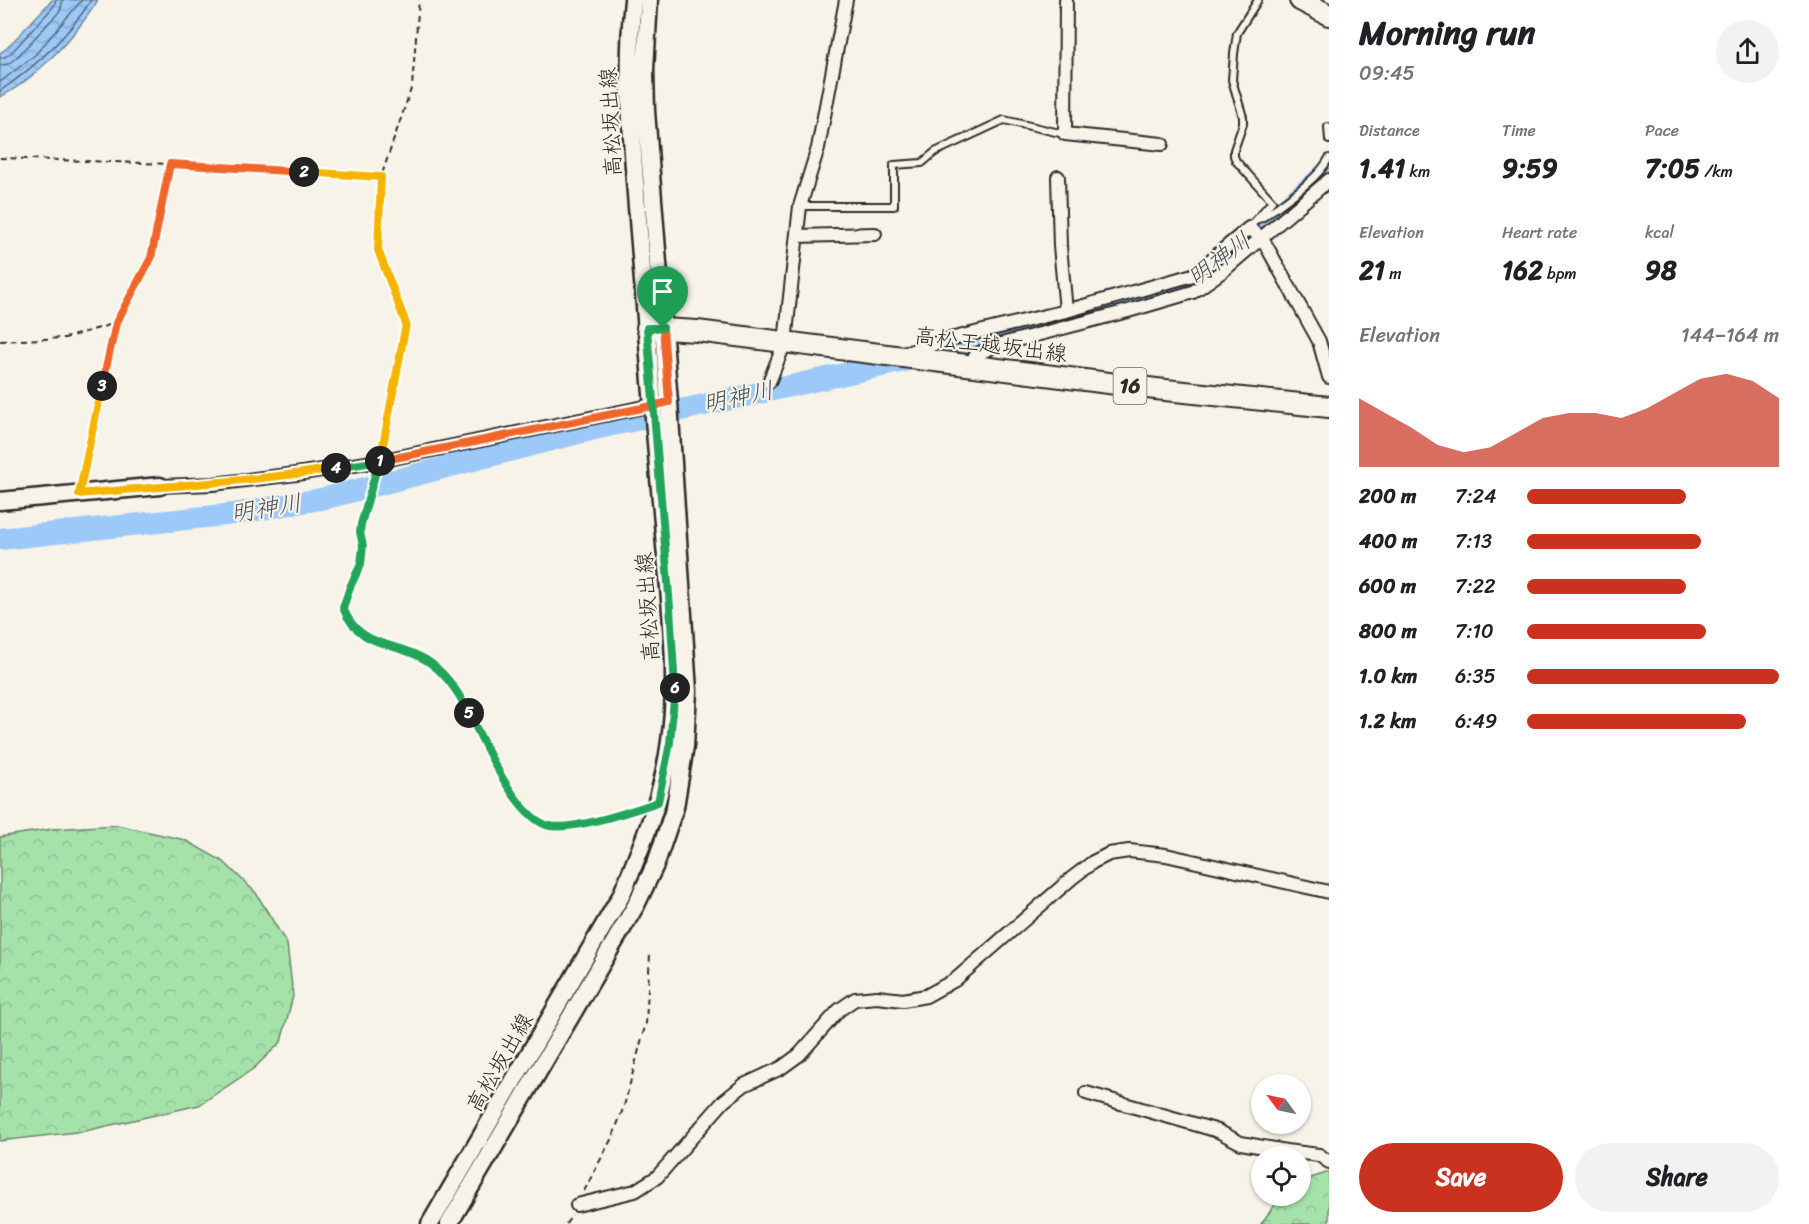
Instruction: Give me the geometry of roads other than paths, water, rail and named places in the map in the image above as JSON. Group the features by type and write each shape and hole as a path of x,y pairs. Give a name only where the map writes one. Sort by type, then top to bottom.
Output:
{"main road":[{"name":"高松坂出線","path":"633,0 629,55 631,108 655,328"},
{"name":"高松坂出線","path":"449,1224 636,905 656,863 675,807 685,746 688,691 655,328 645,70 649,0"},
{"path":"1300,0 1329,15"},
{"name":"高松王越坂出線","path":"655,328 785,342 1156,389 1329,407"},
{"name":"高松坂出線","path":"430,1224 621,896 658,802 670,743 675,696 661,410"},
{"path":"0,501 160,486"}],"street":[{"path":"769,382 785,342 800,206 818,148 846,0"},
{"path":"1066,0 1065,134 1162,144"},
{"path":"1058,177 1060,246 1066,311"},
{"path":"969,366 976,355 994,346 1193,292 1224,270 1329,180"},
{"path":"896,356 946,340 1066,311 1193,275 1253,224 1319,341 1329,377"},
{"path":"797,236 868,238"},
{"path":"160,486 296,474 661,410"},
{"path":"577,1205 635,1191 657,1177 724,1101 744,1085 781,1068 799,1055 839,1010 855,999 878,997 903,1000 926,996 955,980 1072,878 1093,862 1109,854 1129,851 1166,855 1329,892"},
{"path":"1086,1093 1218,1131 1241,1143 1319,1155 1329,1162"}],"lane":[{"path":"1253,224 1272,201 1234,156 1243,117 1232,80 1237,33 1258,0"},
{"path":"800,206 894,206 894,165 922,163 935,152 1004,120 1065,134"},
{"path":"1328,127 1329,140"},
{"path":"1253,224 1311,180 1325,166 1329,158"}],"water":[{"path":"52,0 98,0 79,27 55,54 28,79 0,97 0,53"}],"waterway":[{"name":"明神川","path":"0,539 233,514 326,498 590,430 959,349 1136,298 1182,288 1207,274 1329,171"}]}
